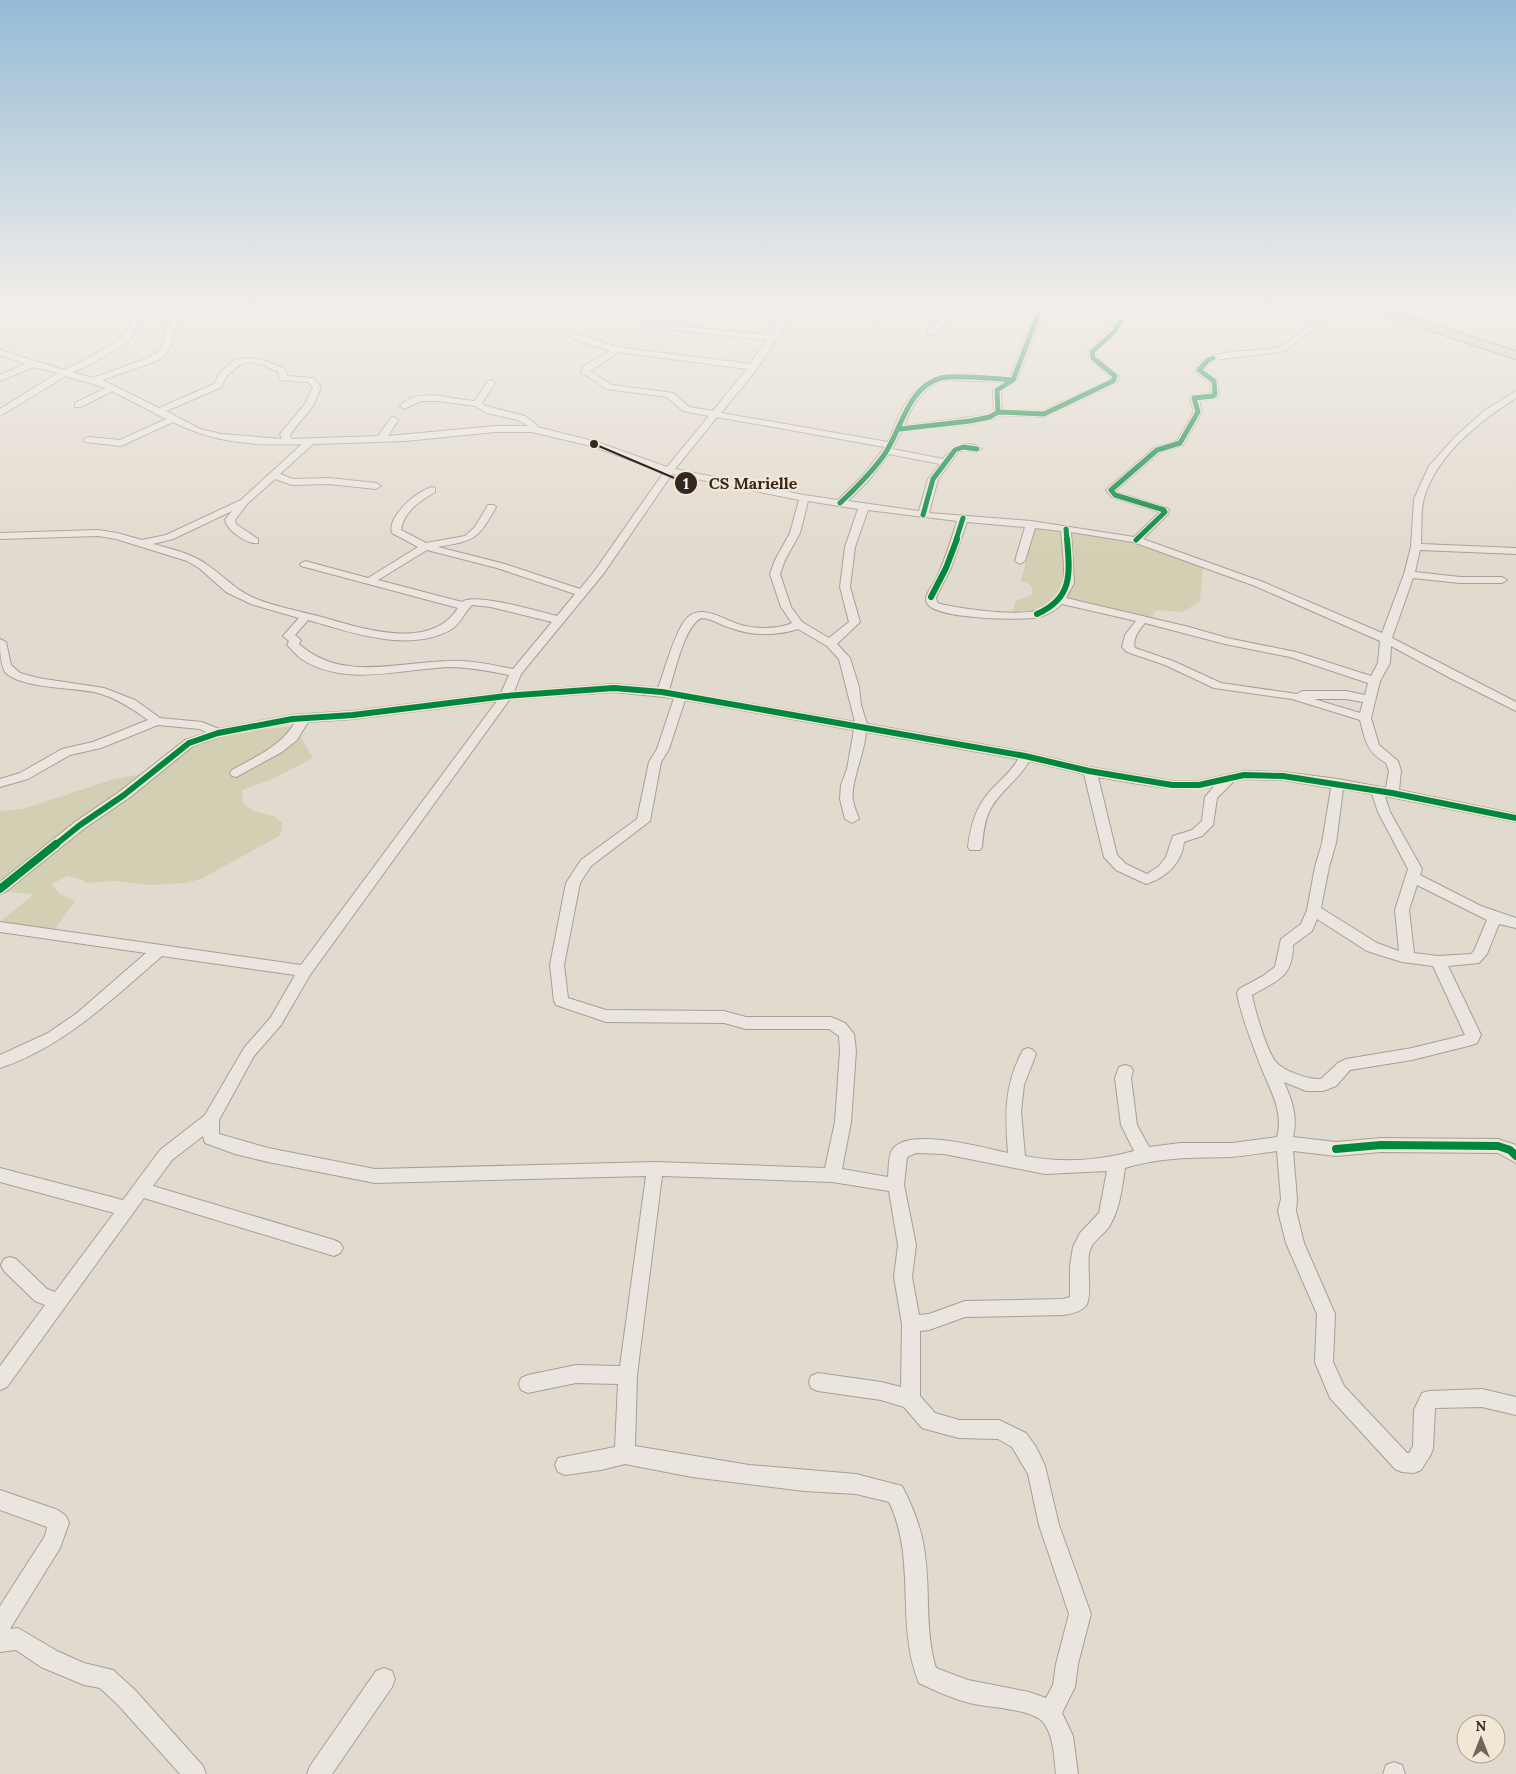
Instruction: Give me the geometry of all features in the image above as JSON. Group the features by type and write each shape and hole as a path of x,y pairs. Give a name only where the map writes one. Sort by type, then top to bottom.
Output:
{"street":[{"path":"0,413 37,390"},
{"path":"78,405 107,390"},
{"path":"115,390 197,430 221,437 265,442 288,442 381,439 495,428 532,429 594,444 670,471 804,498 923,515 1031,524 1136,540 1259,584 1386,639 1516,707"},
{"path":"158,412 208,390"},
{"path":"288,442 285,434 292,422 312,401 316,390"},
{"path":"477,404 486,390"},
{"path":"634,390 670,395 686,409 889,448 945,462"},
{"path":"0,1381 166,1155 211,1120 249,1052 276,1022 305,971 506,696 516,673 600,571 690,443 736,390"},
{"path":"840,503 856,489 889,448 900,428 906,407 922,390"},
{"path":"997,390 998,412"},
{"path":"900,428 970,421 998,412 1044,414 1093,390"},
{"path":"1136,540 1165,512 1164,510 1116,494 1111,490 1157,450 1180,443 1198,412 1193,400 1194,398 1213,396 1215,390"},
{"path":"1392,793 1395,772 1392,761 1379,754 1374,746 1365,718 1374,681 1384,663 1386,639 1409,574 1416,547 1419,499 1434,466 1459,438 1487,413 1516,394"},
{"path":"404,406 409,402 425,398 477,404 495,412 528,421 534,425 532,429"},
{"path":"88,440 121,443 174,418"},
{"path":"381,439 394,420"},
{"path":"254,541 231,524 230,520 244,502 275,476 311,441"},
{"path":"923,515 933,479 945,462 957,448 977,449"},
{"path":"275,476 292,482 329,481 376,486"},
{"path":"432,490 405,510 396,522 396,531 406,538 426,546 526,573 581,593"},
{"path":"804,498 795,533 780,560 776,574 780,593 789,613 798,624 831,644 844,658 853,686 855,705 861,720 861,728 855,763 847,785 846,799 852,819"},
{"path":"144,543 169,537 244,502"},
{"path":"370,581 426,546 468,538 479,529 491,507"},
{"path":"831,644 835,638 851,628 855,622 845,587 850,547 864,507"},
{"path":"962,518 953,554 942,580 931,597 932,603 937,607 976,614 1021,615 1037,614 1051,610 1060,600 1069,584 1066,529"},
{"path":"1020,561 1031,524"},
{"path":"0,536 74,536 98,533 144,543 191,559 203,566 230,590 255,602 305,618 374,635 428,634 448,627 458,619 464,606 469,602 491,604 560,620"},
{"path":"1416,547 1516,551"},
{"path":"305,564 370,581 402,592 464,606"},
{"path":"1409,574 1460,580 1502,580"},
{"path":"1060,600 1143,619 1225,641 1292,654 1374,681"},
{"path":"662,692 676,656 681,636 693,618 699,615 706,615 738,628 760,630 788,628 798,624"},
{"path":"305,618 289,636 295,640 293,645 299,653 341,669 378,670 459,664 516,673"},
{"path":"1143,619 1133,631 1128,643 1128,647 1131,650 1169,663 1218,686 1293,696 1365,718"},
{"path":"0,642 10,672 24,678 100,690 122,698 158,721 202,726 218,733"},
{"path":"0,889 80,824 124,795 189,743 218,733 303,719 506,696 614,688 662,692 1025,756 1089,771 1172,785 1200,785 1244,775 1284,776 1377,790 1516,818"},
{"path":"1293,696 1346,694 1370,700"},
{"path":"680,696 663,749 655,762 643,821 586,863 573,883 557,965 561,1000 606,1016 724,1017 746,1022 831,1023 840,1028 846,1034 848,1051 843,1122 832,1175"},
{"path":"236,773 278,749 293,737 303,719"},
{"path":"0,783 24,776 66,752 97,745 158,721"},
{"path":"975,847 976,826 980,815 995,793 1016,773 1025,756"},
{"path":"1089,771 1093,778 1111,857 1121,867 1146,879 1156,876 1168,864 1178,850 1178,839 1196,833 1208,822 1211,797 1229,778"},
{"path":"1338,783 1329,843 1314,910 1307,927 1286,943 1287,958 1279,974 1244,993 1249,1017 1286,1105 1287,1129 1283,1143 1286,1156 1289,1199 1287,1211 1290,1230 1326,1314 1324,1362 1337,1392 1381,1442 1402,1462 1414,1463 1422,1449 1424,1410 1429,1400 1434,1398 1482,1398 1516,1406"},
{"path":"1377,790 1384,812 1415,869 1402,910 1408,951 1402,957"},
{"path":"1412,877 1505,920 1516,936"},
{"path":"1314,910 1372,947 1402,957 1438,962 1474,959 1480,954 1505,920"},
{"path":"0,927 305,971"},
{"path":"0,1062 53,1037 82,1017 159,950"},
{"path":"1268,1066 1307,1085 1318,1086 1331,1081 1338,1070 1346,1065 1412,1054 1472,1039 1474,1035 1438,962"},
{"path":"1017,1161 1014,1111 1016,1085 1028,1054"},
{"path":"1125,1071 1123,1078 1129,1125 1144,1155"},
{"path":"211,1120 212,1138 235,1147 375,1176 655,1169 832,1175 896,1185"},
{"path":"910,1399 911,1324 903,1277 907,1245 896,1185 900,1152 907,1148 944,1147 1045,1167 1074,1167 1117,1163 1144,1155 1180,1150 1232,1150 1283,1143 1336,1149 1381,1145 1498,1146 1510,1150 1516,1156"},
{"path":"911,1324 929,1322 965,1309 1063,1307 1073,1305 1079,1301 1081,1248 1087,1235 1104,1220 1110,1203 1117,1163"},
{"path":"626,1454 628,1376 637,1295 655,1169"},
{"path":"0,1175 127,1209"},
{"path":"140,1190 334,1248"},
{"path":"10,1264 41,1295 58,1302"},
{"path":"528,1384 576,1374 628,1376"},
{"path":"818,1382 881,1391 910,1399 929,1421 959,1429 999,1430 1019,1440 1038,1473 1049,1525 1080,1614 1067,1664 1064,1687 1050,1713"},
{"path":"565,1465 626,1454 692,1467 749,1475 856,1484 895,1493 902,1507 914,1548 920,1651 927,1675 946,1684 982,1695 1035,1704 1050,1713 1064,1739 1067,1774"},
{"path":"0,1500 51,1517 59,1523 52,1541 0,1625"},
{"path":"0,1641 18,1639 58,1663 84,1674 105,1678 127,1698 196,1774"},
{"path":"318,1774 384,1679"}],"shaded area":[{"path":"1035,527 1062,531 1065,582 1057,596 1047,606 1034,611 1012,612 1016,601 1031,595 1033,589 1029,584 1021,581"},
{"path":"1071,532 1134,542 1203,568 1200,601 1183,612 1156,610 1151,619 1065,598 1074,579"},
{"path":"294,726 313,758 270,780 242,790 243,803 254,811 274,816 282,823 282,830 279,836 201,879 185,883 150,885 114,881 85,883 84,880 68,876 51,884 60,894 75,901 52,933 0,922 34,894 7,892 0,896 0,811 23,809 114,779 158,771 186,747 208,738"}],"cycle path":[{"path":"840,503 866,478 883,456 893,441 910,404 922,390"},
{"path":"997,390 998,412"},
{"path":"900,429 970,421 990,417 998,412 1044,414 1095,390"},
{"path":"1136,540 1165,512 1164,510 1115,495 1111,490 1157,450 1180,443 1198,412 1194,398 1213,396 1215,390"},
{"path":"923,515 933,479 955,450 963,447 977,449"},
{"path":"931,597 937,588 954,549 963,518"},
{"path":"1037,614 1050,608 1060,600 1065,590 1069,567 1066,529"},
{"path":"0,889 80,825 124,795 189,743 218,733 292,719 353,715 506,696 614,688 662,692 1025,756 1089,771 1172,785 1199,785 1244,775 1283,776 1392,793 1516,818"},
{"path":"1336,1149 1381,1145 1498,1146 1510,1150 1516,1156"}],"place":[{"name":"CS Marielle","path":"594,444"}]}
